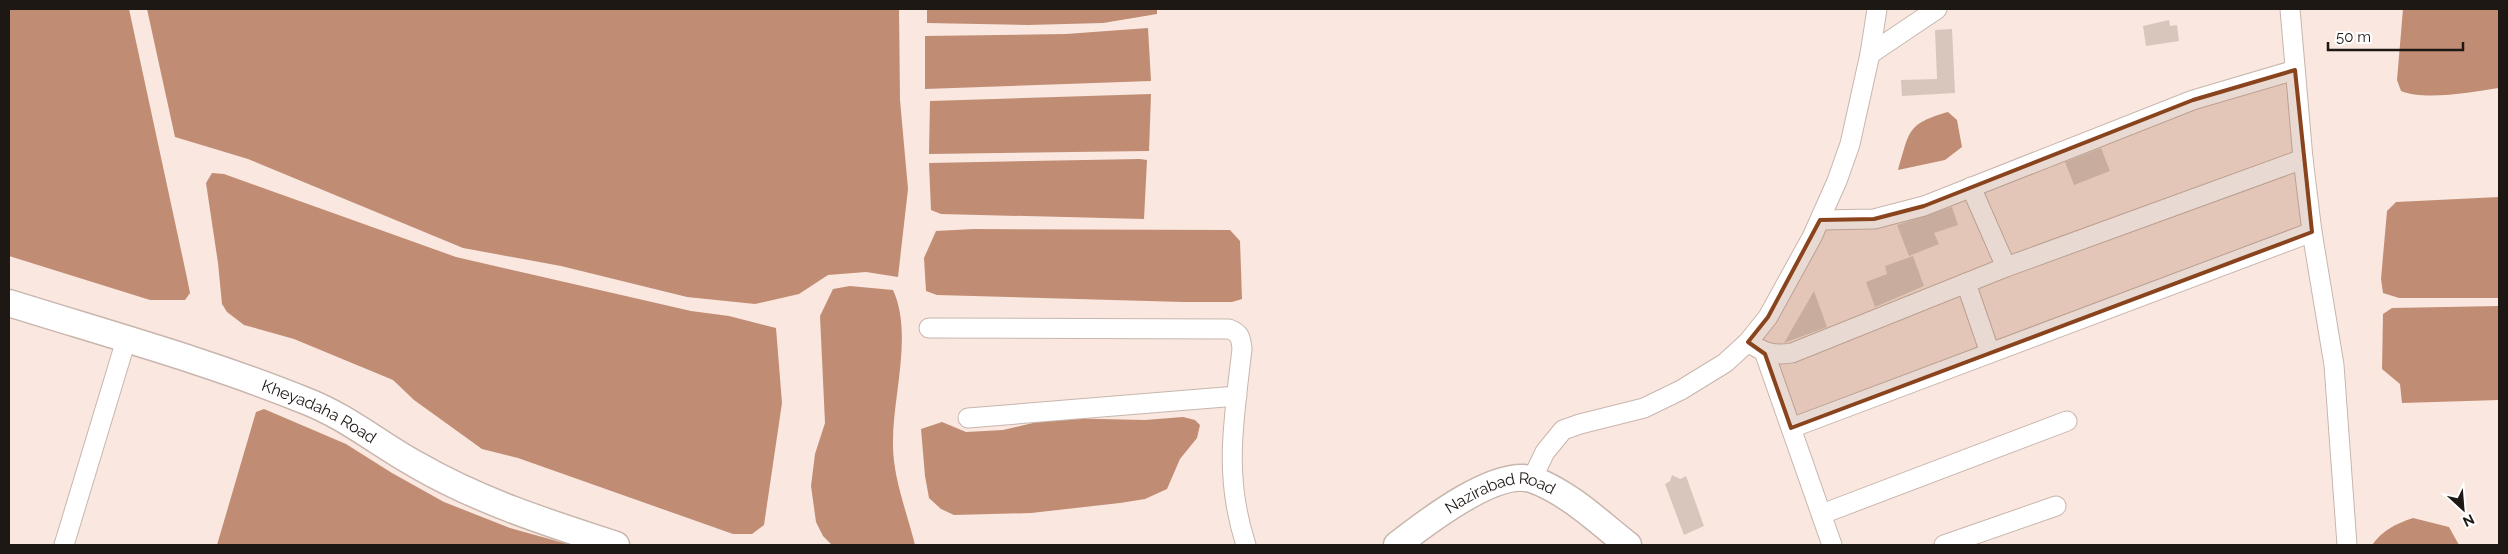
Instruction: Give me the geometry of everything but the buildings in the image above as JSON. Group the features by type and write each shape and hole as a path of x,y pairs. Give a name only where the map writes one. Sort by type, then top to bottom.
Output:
{"main road":[{"name":"Kheyadaha Road","path":"9,303 306,400 336,414 416,465 466,491 532,517 616,545"},
{"name":"Nazirabad Road","path":"1397,545 1460,500 1485,487 1513,479 1532,479 1572,502 1628,545"}],"street":[{"path":"1532,479 1550,445 1563,430 1644,408 1681,390 1725,363 1748,342 1768,317 1820,220 1850,144 1878,9"},
{"path":"1870,54 1937,9"},
{"path":"2290,9 2303,159 2312,232 2334,365 2347,545"},
{"path":"1820,220 1874,219 1924,206 2193,100 2295,70"},
{"path":"1748,342 1765,354 1778,356 1792,353 1966,283 2303,159"},
{"path":"1972,187 2006,268"},
{"path":"1791,428 2312,232"},
{"path":"1966,283 1990,353"},
{"path":"929,328 1229,329 1237,332 1241,338 1242,349 1231,456 1236,502 1246,545"},
{"path":"64,545 126,340"},
{"path":"1765,354 1832,545"},
{"path":"968,418 1237,396"},
{"path":"1822,514 2067,422"},
{"path":"1944,545 2056,506"}],"highlighted area":[{"path":"2295,70 2312,232 1791,428 1765,354 1748,342 1768,317 1820,220 1874,219 1924,206 2193,100"}],"shaded area":[{"path":"9,9 129,9 190,293 185,300 150,300 9,256"},
{"path":"147,9 899,9 900,100 908,189 898,277 866,272 828,275 799,294 755,304 687,297 561,266 463,248 248,159 175,137"},
{"path":"927,9 1157,9 1157,14 1103,23 1028,25 927,23"},
{"path":"2403,9 2499,9 2499,88 2436,96 2411,94 2401,91 2397,80"},
{"path":"1148,28 1151,81 925,89 925,36 1066,34"},
{"path":"1151,94 1149,151 929,154 930,101"},
{"path":"1948,112 1957,120 1962,147 1945,160 1898,170 1908,138 1917,125 1934,116"},
{"path":"1147,160 1144,219 941,214 931,210 929,163"},
{"path":"212,173 224,174 456,257 691,311 729,316 776,328 782,403 764,525 752,534 733,534 518,458 482,449 414,400 393,380 294,339 244,325 227,312 222,304 206,183"},
{"path":"2499,197 2499,298 2399,298 2383,293 2381,279 2387,211 2396,202"},
{"path":"974,229 1230,230 1240,241 1242,299 1232,302 1183,302 937,295 926,291 924,258 936,231"},
{"path":"850,286 893,290 899,307 902,345 894,423 893,454 897,481 915,545 832,545 823,536 816,522 811,486 815,454 825,423 820,316 833,289"},
{"path":"2499,306 2499,400 2402,403 2400,384 2382,369 2383,314 2392,308"},
{"path":"264,409 346,444 392,473 444,502 510,528 571,545 217,545 256,412"},
{"path":"1183,417 1195,420 1200,425 1197,438 1180,459 1167,489 1145,499 1031,513 954,515 941,509 929,498 921,429 942,422 966,432 1003,430 1054,418 1145,420"},
{"path":"2413,518 2449,527 2459,545 2372,545 2390,528"}]}
